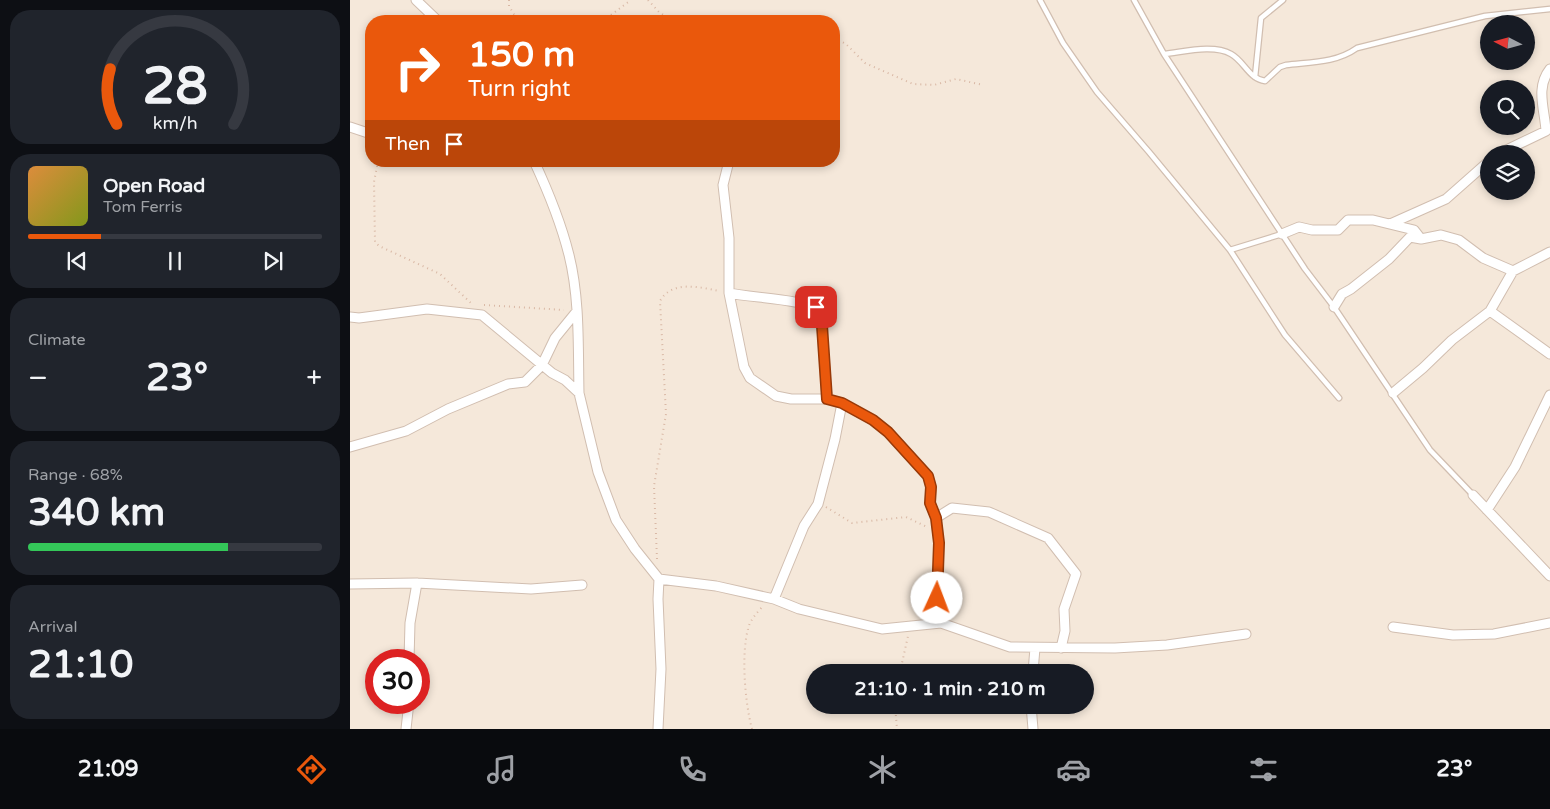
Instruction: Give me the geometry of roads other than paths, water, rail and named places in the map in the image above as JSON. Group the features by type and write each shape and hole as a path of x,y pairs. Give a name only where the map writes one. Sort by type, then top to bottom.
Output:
{"street":[{"path":"416,0 432,15"},
{"path":"1517,145 1546,131 1542,92 1544,81 1550,69"},
{"path":"350,127 365,132"},
{"path":"537,167 544,182 569,256 577,311 579,393 598,472 616,520 635,549 660,579 716,586 772,598 799,608 882,629 941,623 1010,647 1060,648 1167,645 1246,634"},
{"path":"727,167 723,185 729,238 729,293 741,354 750,378 776,396 791,399 827,399 842,403 873,420 888,432 928,476 931,487 930,503 936,518 938,536 937,598 941,623"},
{"path":"1390,224 1446,199 1480,169"},
{"path":"1282,234 1299,227 1312,230 1338,230 1348,220 1373,220 1414,230 1421,239"},
{"path":"1334,308 1342,294 1389,259 1410,237 1421,239 1441,235 1459,240 1483,258 1513,271"},
{"path":"1393,392 1423,368 1452,340 1490,310 1513,271 1550,252"},
{"path":"729,293 752,298 808,304 821,311 827,399"},
{"path":"350,317 359,318 427,309 482,315 579,393"},
{"path":"1490,310 1550,354"},
{"path":"350,447 406,431 448,409 508,384 525,382 542,365 555,338 577,311"},
{"path":"1487,510 1515,467 1550,395"},
{"path":"772,598 804,526 818,504 835,439 842,403"},
{"path":"1473,495 1550,576"},
{"path":"936,518 952,508 989,512 1048,538 1054,543 1076,574 1064,610 1065,631 1060,648"},
{"path":"658,729 661,669 658,599 660,579"},
{"path":"409,649 410,623 416,583"},
{"path":"350,584 416,583 531,590 582,585"},
{"path":"1393,627 1454,635 1494,634 1550,623"},
{"path":"1033,664 1034,648"},
{"path":"406,729 408,714"},
{"path":"1032,714 1033,729"}],"lane":[{"path":"1040,0 1063,43 1097,92 1230,250 1285,335 1339,398"},
{"path":"1134,0 1164,54 1282,234 1393,392 1430,450 1473,495"},
{"path":"1254,77 1262,18 1283,0"},
{"path":"1164,54 1223,51 1233,55 1254,77 1265,81 1280,67 1286,65 1335,60 1345,57 1357,48 1485,16 1550,8"},
{"path":"1230,250 1282,234"}]}
